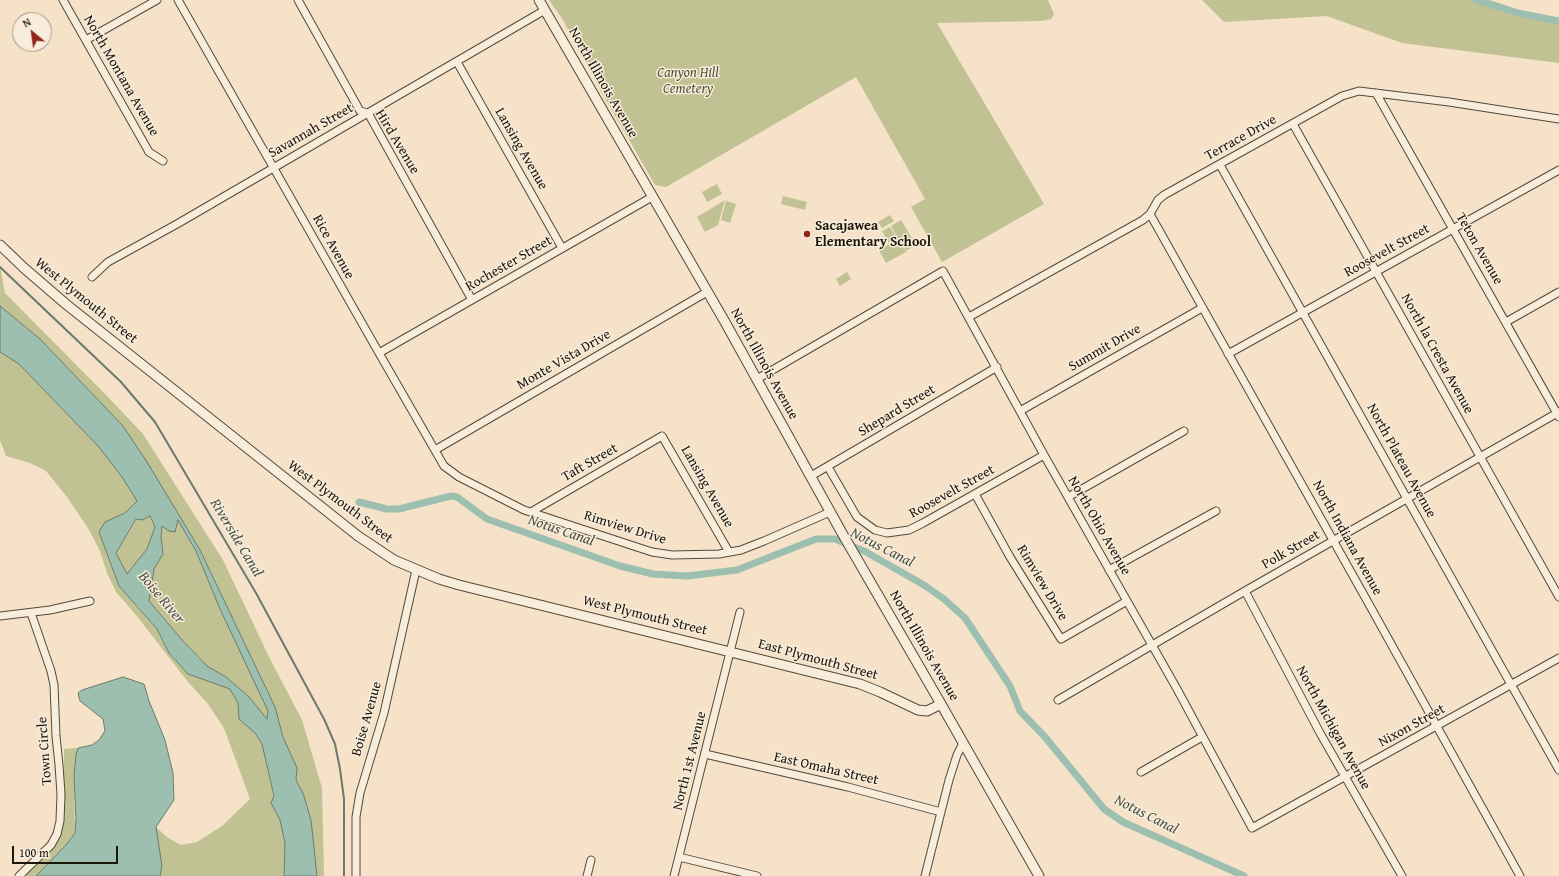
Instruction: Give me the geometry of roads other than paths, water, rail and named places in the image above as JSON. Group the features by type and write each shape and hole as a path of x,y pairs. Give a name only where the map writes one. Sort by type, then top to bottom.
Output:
{"street":[{"name":"North Montana Avenue","path":"62,0 149,152 163,161"},
{"path":"86,40 157,0"},
{"name":"Rice Avenue","path":"178,0 444,466 459,477 483,489"},
{"name":"Hird Avenue","path":"298,0 360,111 368,113 472,300"},
{"name":"North Illinois Avenue","path":"539,0 707,292 851,550 1039,876"},
{"name":"Savannah Street","path":"92,277 108,262 274,168 546,10"},
{"name":"Lansing Avenue","path":"457,62 562,248"},
{"name":"Terrace Drive","path":"969,317 1143,220 1150,214 1158,200 1164,195 1342,96 1359,91 1449,102 1559,119"},
{"name":"Teton Avenue","path":"1376,93 1558,415"},
{"name":"North la Cresta Avenue","path":"1293,124 1559,597"},
{"name":"North Plateau Avenue","path":"1220,165 1559,770"},
{"name":"Roosevelt Street","path":"1228,354 1559,170"},
{"name":"Rochester Street","path":"379,354 652,197"},
{"name":"North Indiana Avenue","path":"1150,214 1520,876"},
{"name":"West Plymouth Street","path":"0,245 67,305 358,536 394,560 439,579 730,651"},
{"name":"North Ohio Avenue","path":"756,379 943,271 1252,828 1276,815"},
{"name":"Monte Vista Drive","path":"435,450 707,292"},
{"path":"1506,322 1559,292"},
{"name":"Summit Drive","path":"1020,411 1202,308"},
{"name":"Shepard Street","path":"811,476 996,367"},
{"name":"Polk Street","path":"1058,700 1151,644 1333,540 1558,415"},
{"path":"1068,497 1184,431"},
{"name":"Lansing Avenue","path":"662,436 729,552"},
{"name":"Taft Street","path":"531,512 662,436"},
{"name":"Roosevelt Street","path":"828,467 857,517 875,530 887,533 910,530 1044,455"},
{"name":"Rimview Drive","path":"483,489 531,512 652,552 672,556 719,554 740,550 830,512"},
{"name":"Rimview Drive","path":"975,494 1010,557 1061,639 1127,601"},
{"path":"1109,570 1216,511"},
{"name":"Boise Avenue","path":"356,876 356,817 360,793 384,713 416,570"},
{"name":"North Michigan Avenue","path":"1245,591 1320,733 1402,876"},
{"path":"0,616 50,610 90,601"},
{"name":"North 1st Avenue","path":"674,876 740,612"},
{"name":"Town Circle","path":"19,876 51,845 57,834 60,821 60,772 56,736 54,685 51,671 31,613"},
{"name":"East Plymouth Street","path":"730,651 860,684 918,710 927,711 941,704"},
{"name":"Nixon Street","path":"1276,815 1559,658"},
{"path":"1140,772 1202,737"},
{"path":"925,876 956,755 963,743"},
{"name":"East Omaha Street","path":"705,754 848,787 941,812"},
{"path":"679,857 757,876"},
{"path":"587,876 591,860"}],"waterway":[{"path":"1476,0 1518,13 1559,21"},
{"name":"Riverside Canal","path":"0,267 121,382 155,422 256,593 324,719 335,744 344,799 344,876"},
{"name":"Notus Canal","path":"359,502 387,509 399,509 451,496 457,497 487,519 620,566 653,574 687,576 737,570 816,539 835,539 866,552 924,585 944,599 965,618 1010,686 1020,711 1045,737 1104,809 1123,822 1244,876"}],"place":[{"name":"Sacajawea Elementary School","path":"807,234"}],"park label":[{"name":"Canyon Hill Cemetery","path":"688,82"}],"water label":[{"name":"Boise River","path":"161,598"}]}
